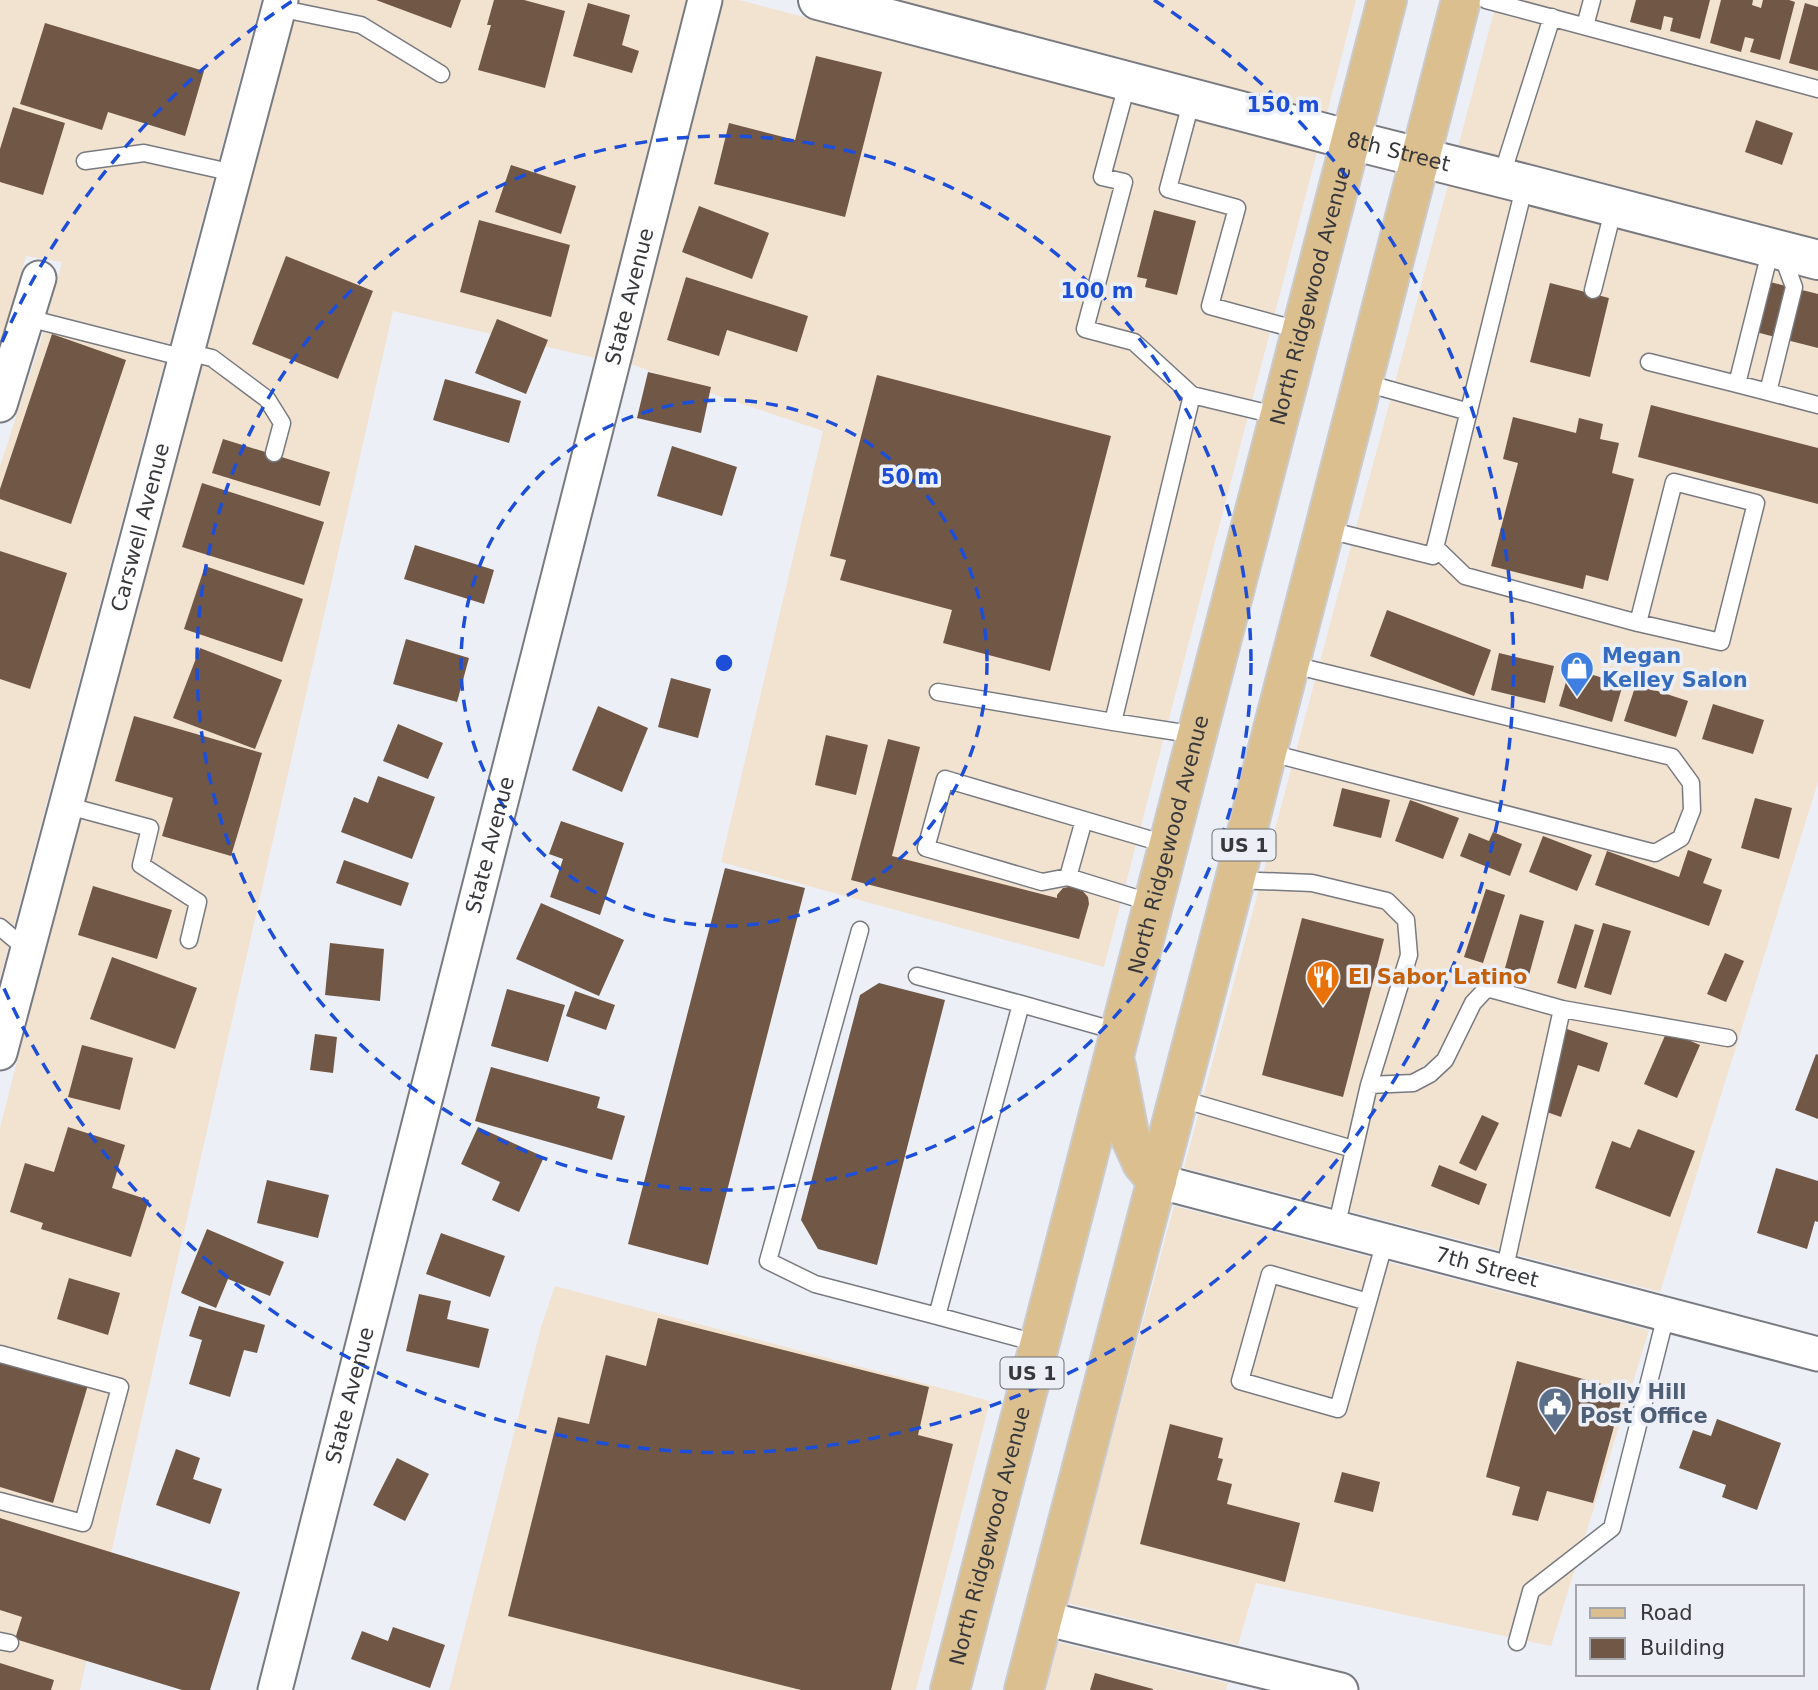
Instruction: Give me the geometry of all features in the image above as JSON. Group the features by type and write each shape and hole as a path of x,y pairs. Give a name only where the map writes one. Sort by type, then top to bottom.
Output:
{"main road":[{"name":"North Ridgewood Avenue","path":"950,1690 1387,0"},
{"name":"US 1","path":"1024,1690 1461,0"},
{"path":"1117,1044 1129,1134 1142,1163 1157,1181"}],"street":[{"name":"State Avenue","path":"275,1690 705,0"},
{"name":"8th Street","path":"818,0 1818,260"},
{"name":"Carswell Avenue","path":"0,1053 279,4"},
{"path":"0,405 39,278"},
{"name":"7th Street","path":"1157,1181 1818,1354"},
{"path":"1043,1618 1341,1690"}],"lane":[{"path":"1486,0 1818,89"},
{"path":"1585,26 1592,0"},
{"path":"279,4 361,25 441,74"},
{"path":"1325,528 1433,556 1469,412 1513,181 1552,17"},
{"path":"1128,81 1102,177 1124,182 1085,328 1134,342 1192,395 1280,416"},
{"path":"1192,99 1168,189 1237,208 1210,306 1302,331"},
{"path":"85,161 144,153 234,173"},
{"path":"1593,290 1614,207"},
{"path":"1737,384 1775,249"},
{"path":"1768,392 1794,287 1775,249"},
{"path":"28,318 186,355 212,358 267,399 282,422 274,453"},
{"path":"1649,362 1818,405"},
{"path":"1362,383 1469,412"},
{"path":"1113,722 1192,395"},
{"path":"1435,547 1465,576 1639,623 1721,642 1756,503 1674,482 1639,623"},
{"path":"1267,752 1656,853 1681,838 1692,810 1691,783 1672,757 1289,664"},
{"path":"938,692 1197,735"},
{"path":"1153,903 1068,877 1042,882 926,848 945,779 1168,845"},
{"path":"65,805 150,828 141,865 198,902 189,940"},
{"path":"1068,877 1084,820"},
{"path":"1235,880 1312,883 1387,901 1406,920 1409,955 1369,1085 1336,1228"},
{"path":"0,927 26,949"},
{"path":"860,930 768,1261 815,1284 1040,1344"},
{"path":"917,976 1021,1004 1117,1044"},
{"path":"1369,1085 1413,1083 1430,1074 1446,1060 1473,1003 1487,988 1562,1009 1728,1038"},
{"path":"937,1316 1021,1004"},
{"path":"1504,1272 1562,1009"},
{"path":"1178,1098 1353,1149"},
{"path":"1368,1302 1270,1273 1240,1381 1338,1409 1368,1302 1385,1241"},
{"path":"1517,1642 1531,1591 1612,1528 1666,1315"},
{"path":"0,1354 120,1387 83,1524 0,1501"}],"shaded area":[{"path":"0,0 261,0 0,978 0,466 41,340 62,262 26,256 0,346"},
{"path":"299,0 686,0 595,358 393,311 80,1690 0,1690 0,1128"},
{"path":"724,0 739,0 1317,152 1104,967 721,862 823,431 631,364"},
{"path":"896,0 1356,0 1327,113"},
{"path":"1497,0 1818,0 1818,239 1458,147"},
{"path":"1448,185 1818,281 1818,782 1660,1292 1184,1168"},
{"path":"1174,1206 1649,1330 1551,1646 1256,1583 1238,1645 1067,1603"},
{"path":"555,1286 990,1401 916,1690 449,1690 541,1327"},
{"path":"1057,1642 1228,1683 1226,1690 1045,1690"}],"building":[{"path":"376,0 461,0 451,28"},
{"path":"494,0 524,0 565,11 545,88 478,70 491,25 487,25"},
{"path":"1636,0 1710,0 1700,39 1670,31 1673,18 1664,16 1661,30 1630,22"},
{"path":"1721,0 1753,0 1752,5 1761,8 1763,0 1795,2 1780,60 1750,52 1754,39 1745,37 1741,52 1710,43"},
{"path":"588,3 630,15 622,45 639,51 632,73 573,56"},
{"path":"1805,3 1818,7 1818,71 1789,63"},
{"path":"45,23 204,71 185,136 108,112 102,130 20,104"},
{"path":"816,56 882,72 845,217 714,184 729,123 795,140"},
{"path":"13,107 65,123 43,195 0,182 0,149"},
{"path":"1756,120 1793,133 1782,165 1745,152"},
{"path":"511,165 576,186 561,234 495,212"},
{"path":"699,206 769,233 752,279 682,252"},
{"path":"1154,210 1196,221 1177,295 1145,287 1147,279 1137,277"},
{"path":"479,220 570,245 551,317 460,292"},
{"path":"286,256 373,291 338,379 252,344"},
{"path":"686,277 808,316 797,352 727,330 719,356 667,340"},
{"path":"1770,282 1818,294 1818,348 1756,332"},
{"path":"1550,283 1609,298 1590,377 1530,362"},
{"path":"497,319 548,340 526,394 475,373"},
{"path":"52,334 126,360 71,524 0,499 0,489"},
{"path":"648,372 711,387 701,433 637,418"},
{"path":"877,375 1111,436 1050,671 943,643 952,610 840,580 846,560 830,556"},
{"path":"445,379 521,401 509,443 433,420"},
{"path":"1651,405 1818,448 1818,504 1638,457"},
{"path":"1513,417 1576,433 1579,418 1603,424 1600,439 1619,443 1612,473 1634,479 1608,581 1586,575 1583,589 1491,566 1518,463 1503,459"},
{"path":"223,439 330,472 320,506 212,473"},
{"path":"672,446 737,467 722,516 657,496"},
{"path":"202,483 324,522 304,585 182,547"},
{"path":"415,545 494,570 484,604 404,579"},
{"path":"0,551 67,573 30,689 0,679"},
{"path":"205,566 303,599 282,662 184,629"},
{"path":"1387,610 1491,650 1474,696 1370,656"},
{"path":"406,639 469,658 457,702 393,684"},
{"path":"200,648 282,680 255,749 173,718"},
{"path":"1499,653 1554,666 1545,703 1491,690"},
{"path":"1570,668 1623,684 1612,722 1559,706"},
{"path":"671,678 711,689 698,738 658,727"},
{"path":"1636,684 1688,701 1676,737 1624,721"},
{"path":"1713,704 1764,720 1753,754 1702,739"},
{"path":"598,706 648,728 622,792 572,770"},
{"path":"134,716 262,753 231,856 162,836 173,798 115,781"},
{"path":"398,724 443,743 428,779 383,761"},
{"path":"826,735 868,745 856,795 815,785"},
{"path":"888,739 920,747 892,856 1057,898 1063,888 1080,888 1088,897 1089,904 1079,939 851,880"},
{"path":"378,776 435,797 412,859 341,832 354,797 368,803"},
{"path":"1342,788 1390,800 1381,838 1333,826"},
{"path":"1755,798 1792,808 1779,859 1741,848"},
{"path":"1410,800 1459,818 1443,859 1395,841"},
{"path":"561,821 624,843 600,915 550,897 563,859 549,854"},
{"path":"1493,832 1522,844 1510,876 1460,856 1469,833 1489,841"},
{"path":"1543,836 1592,855 1577,891 1529,872"},
{"path":"1688,850 1712,859 1703,883 1722,890 1709,926 1595,885 1607,851 1679,877"},
{"path":"344,860 409,883 401,906 336,883"},
{"path":"725,868 805,888 708,1265 628,1244"},
{"path":"93,886 172,910 157,959 78,935"},
{"path":"1486,889 1505,895 1483,963 1464,957"},
{"path":"541,903 624,940 599,996 516,959"},
{"path":"1520,914 1544,921 1529,975 1505,968"},
{"name":"El Sabor Latino","path":"1302,918 1384,939 1343,1097 1262,1075"},
{"path":"1603,923 1631,931 1611,995 1584,987"},
{"path":"1575,924 1594,930 1576,989 1557,983"},
{"path":"330,943 384,949 380,1001 325,995"},
{"path":"1725,953 1744,961 1726,1002 1707,994"},
{"path":"112,957 197,988 175,1049 90,1019"},
{"path":"879,983 945,1000 877,1265 818,1249 801,1220 860,995"},
{"path":"507,989 565,1005 548,1062 491,1046"},
{"path":"575,991 615,1005 606,1030 566,1016"},
{"path":"1567,1029 1608,1043 1599,1072 1578,1065 1561,1117 1541,1110"},
{"path":"1667,1031 1700,1045 1677,1098 1644,1084"},
{"path":"315,1034 337,1037 333,1073 310,1070"},
{"path":"82,1045 133,1058 120,1110 68,1097"},
{"path":"1816,1054 1818,1055 1818,1119 1795,1110"},
{"path":"491,1067 600,1097 597,1108 625,1116 612,1160 475,1121"},
{"path":"1482,1115 1499,1123 1476,1171 1459,1163"},
{"path":"68,1127 125,1145 112,1188 149,1200 131,1257 41,1229 43,1223 10,1212 25,1163 54,1172"},
{"path":"478,1127 544,1157 519,1212 492,1200 500,1182 461,1164"},
{"path":"1638,1129 1695,1151 1670,1217 1595,1188 1612,1141 1630,1148"},
{"path":"1439,1165 1487,1184 1479,1205 1431,1186"},
{"path":"1776,1168 1818,1181 1818,1222 1815,1221 1807,1249 1757,1233"},
{"path":"267,1180 329,1195 318,1238 257,1223"},
{"path":"207,1229 284,1262 270,1296 228,1279 216,1308 181,1293"},
{"path":"441,1233 505,1256 490,1297 426,1274"},
{"path":"69,1278 120,1293 108,1335 57,1319"},
{"path":"419,1294 451,1301 447,1319 489,1329 479,1368 406,1351"},
{"path":"199,1306 265,1325 257,1353 244,1350 230,1397 189,1384 202,1340 189,1336"},
{"path":"658,1318 929,1387 918,1435 953,1444 891,1690 801,1690 508,1616 558,1417 589,1424 606,1355 646,1366"},
{"path":"0,1359 88,1385 53,1503 0,1487"},
{"name":"Holly Hill Post Office","path":"1517,1361 1624,1390 1593,1503 1547,1491 1538,1521 1512,1515 1520,1487 1486,1477"},
{"path":"1717,1419 1781,1443 1757,1510 1722,1497 1726,1485 1679,1468 1693,1430 1711,1436"},
{"path":"1170,1424 1223,1438 1218,1458 1223,1459 1217,1480 1232,1484 1227,1504 1300,1523 1285,1582 1140,1544"},
{"path":"176,1449 200,1458 193,1479 222,1489 210,1524 156,1505"},
{"path":"397,1458 429,1474 405,1521 373,1505"},
{"path":"1342,1472 1380,1482 1373,1512 1334,1502"},
{"path":"0,1518 240,1592 210,1690 182,1690 15,1639 22,1617 0,1610"},
{"path":"393,1627 445,1645 430,1688 351,1659 362,1631 388,1641"},
{"path":"0,1663 54,1680 51,1690 0,1690"},
{"path":"1095,1673 1153,1689 1153,1690 1090,1690"}],"place":[{"name":"Megan Kelley Salon","path":"1577,698"},
{"name":"El Sabor Latino","path":"1323,1007"},
{"name":"Holly Hill Post Office","path":"1555,1434"}]}
